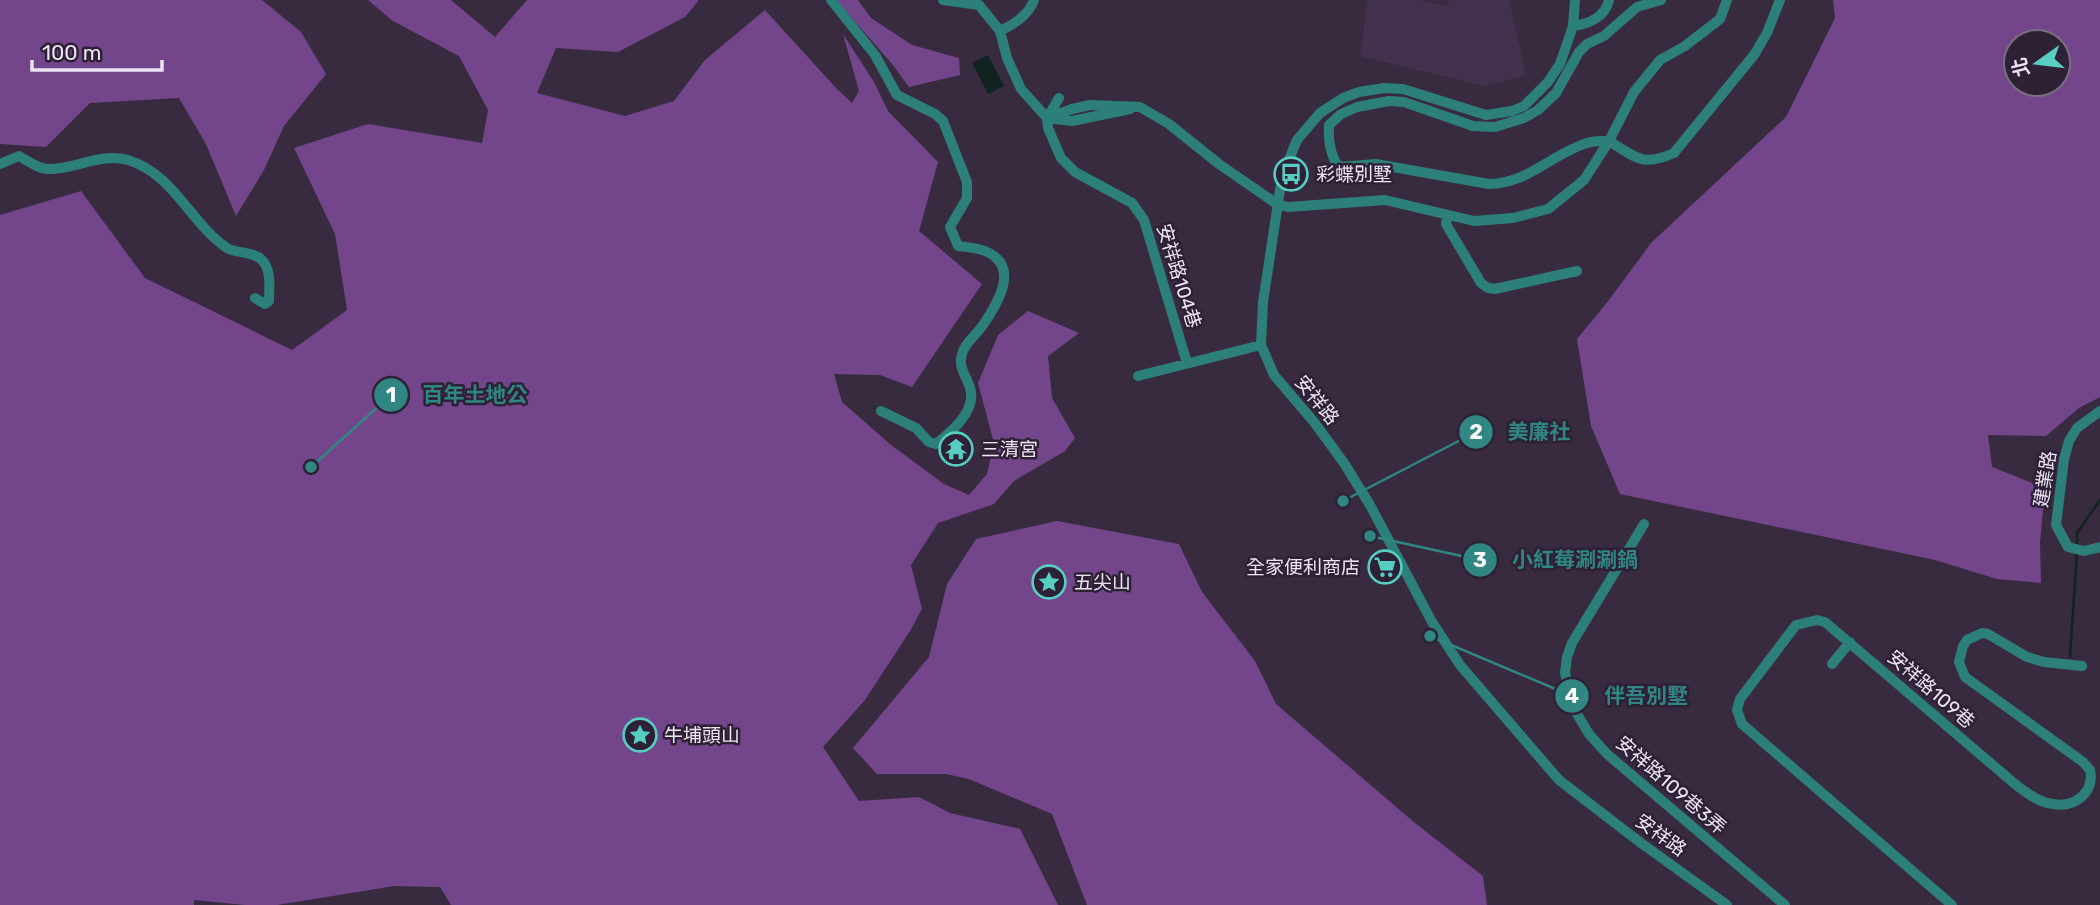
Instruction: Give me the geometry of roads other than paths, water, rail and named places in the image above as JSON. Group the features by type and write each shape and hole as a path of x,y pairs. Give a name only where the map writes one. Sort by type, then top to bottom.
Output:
{"street":[{"path":"831,0 875,55 897,95 935,114 943,121 967,182 967,198 950,227 954,237 958,246 985,251 1004,270 1005,282 999,297 964,349 960,365 971,391 970,406 960,420 936,444 929,442 916,428 881,411"},
{"path":"943,0 979,2 1000,31 1007,58 1021,89 1047,118"},
{"path":"1000,31 1018,20 1030,9 1034,0"},
{"name":"安祥路","path":"1575,0 1573,26 1560,64 1548,82 1524,106 1486,115 1403,89 1374,90 1343,98 1320,113 1297,140 1282,177 1260,327 1261,345 1274,375 1344,463 1370,505 1432,622 1460,665 1559,780 1727,905"},
{"path":"1573,26 1587,25 1595,20 1608,6 1609,0"},
{"path":"1661,0 1637,7 1604,36 1587,44 1579,52 1556,93 1538,110 1524,118 1495,127 1473,126 1405,102 1372,103 1341,114 1329,125 1335,163 1339,167 1376,164 1499,184 1528,176 1590,141 1609,141 1641,160 1657,160 1674,153 1754,55 1767,33 1780,0"},
{"path":"1047,118 1090,106 1140,107 1169,124 1219,164 1277,204 1288,207 1385,200 1474,221 1513,218 1548,209 1584,180 1609,141 1634,92 1660,60 1685,46 1720,19 1727,0"},
{"path":"1047,118 1059,99"},
{"name":"安祥路104巷","path":"1047,118 1048,128 1061,158 1075,172 1132,203 1144,220 1187,363"},
{"path":"0,164 19,156 47,169 106,159 126,160 145,169 169,185 229,249 249,253 262,260 268,272 269,301 265,304 255,298"},
{"path":"1447,215 1446,224 1481,283 1488,288 1495,289 1577,271"},
{"path":"1138,376 1261,345"},
{"name":"建業路","path":"2100,411 2077,428 2069,441 2064,459 2056,525 2068,547 2084,551 2100,547"},
{"name":"安祥路109巷3弄","path":"1644,524 1572,643 1565,673 1574,709 1589,734 1607,754 1784,905"},
{"name":"安祥路109巷","path":"1952,905 1742,724 1737,710 1740,699 1797,625 1817,620 1825,622 2015,784 2034,798 2055,805 2073,803 2086,794 2090,770 2083,762 1965,677 1959,662 1967,640 1982,633 2035,660 2082,666"},
{"path":"1832,664 1850,642"}],"waterway":[{"path":"2077,546 2077,533 2100,500"},
{"path":"2070,657 2077,552"}],"place":[{"name":"彩蝶別墅","path":"1291,174"},
{"name":"三清宮","path":"956,449"},
{"name":"百年土地公","path":"311,467"},
{"name":"美廉社","path":"1343,501"},
{"name":"小紅莓涮涮鍋","path":"1370,536"},
{"name":"全家便利商店","path":"1385,567"},
{"name":"五尖山","path":"1049,582"},
{"name":"伴吾別墅","path":"1430,636"},
{"name":"牛埔頭山","path":"640,735"}]}
